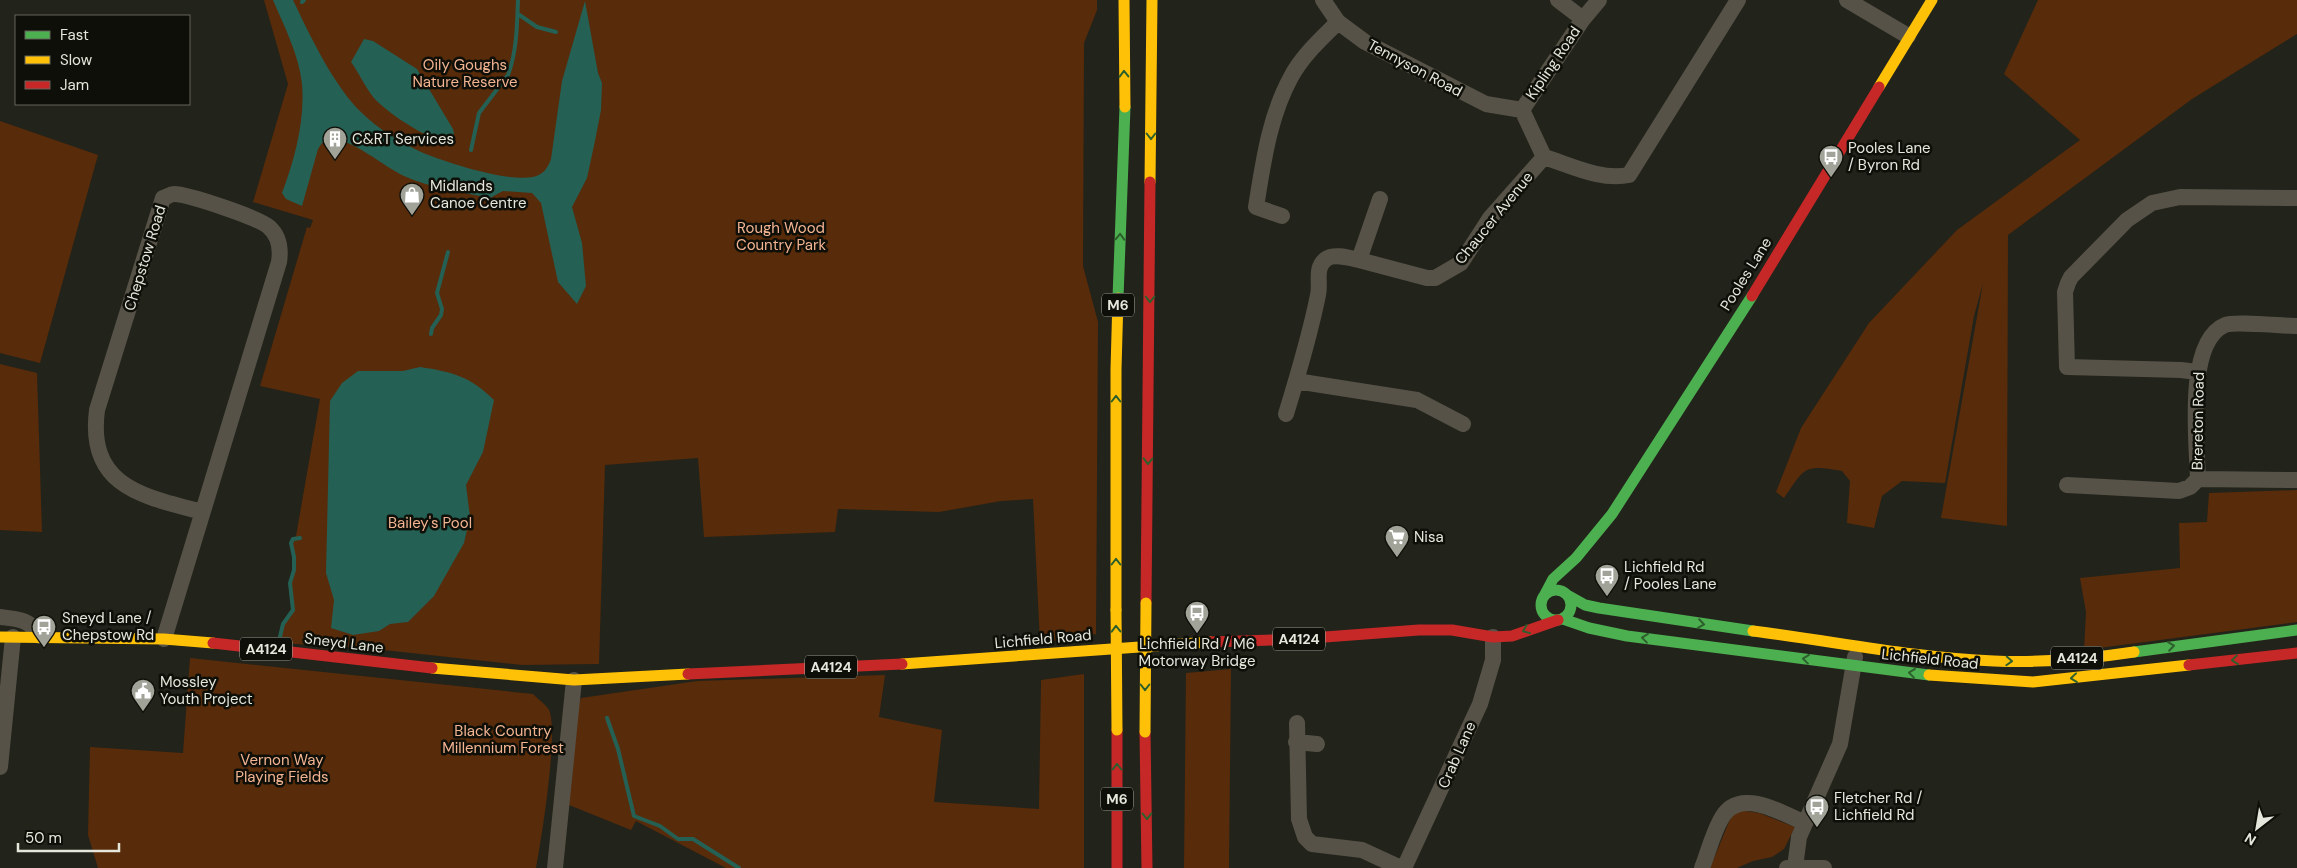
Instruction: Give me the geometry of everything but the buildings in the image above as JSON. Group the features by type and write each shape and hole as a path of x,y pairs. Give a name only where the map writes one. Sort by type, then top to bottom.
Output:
{"main road":[{"name":"M6","path":"1117,868 1116,369 1125,105 1124,0"},
{"name":"M6","path":"1148,868 1145,732 1152,0"},
{"name":"Pooles Lane","path":"1543,598 1553,579 1576,558 1612,514 1749,300 1908,36 1932,0"},
{"name":"Pooles Lane","path":"1568,595 1570,571 1576,558"},
{"name":"A4124","path":"1560,619 1551,619 1544,614 1541,605 1543,598 1554,590 1568,595"},
{"path":"1560,619 1569,613 1572,606 1568,595"},
{"name":"Lichfield Road","path":"1568,595 1585,605 1613,610 1945,657 2050,661 2297,630"},
{"path":"1527,612 1543,598"},
{"name":"Lichfield Road","path":"594,680 683,673 944,662 1178,643 1298,640 1419,630 1452,630 1494,636 1512,636 1560,619 1589,628 1627,636 1942,677 2033,682 2293,654"},
{"path":"1494,636 1507,622"},
{"name":"Sneyd Lane","path":"7,637 164,639 234,645 482,674 594,680"}],"street":[{"name":"Tennyson Road","path":"1323,0 1338,22 1365,42 1486,104 1522,110"},
{"path":"1558,0 1583,19"},
{"name":"Kipling Road","path":"1544,157 1522,110 1583,19 1599,0"},
{"name":"Chaucer Avenue","path":"1286,414 1312,325 1320,288 1320,268 1323,261 1332,256 1359,260 1427,278 1435,278 1462,263 1490,218 1544,157 1604,175 1619,177 1629,175 1738,0"},
{"path":"1846,0 1908,36"},
{"path":"1282,216 1256,207 1265,150 1280,101 1291,77 1310,50 1338,22"},
{"name":"Chepstow Road","path":"164,639 279,262 280,250 276,234 268,226 244,215 185,196 172,194 163,198 98,410 95,438 104,462 128,489 146,497 202,512"},
{"path":"2197,372 2067,367 2065,292 2071,277 2126,220 2152,204 2180,197 2297,198"},
{"path":"1359,260 1380,199"},
{"name":"Brereton Road","path":"2198,479 2197,372 2201,354 2210,336 2226,324 2297,326"},
{"path":"1296,381 1417,400 1463,424"},
{"path":"2067,485 2179,491 2190,487 2198,479 2297,480"},
{"path":"0,616 17,618 32,625 40,636"},
{"name":"Crab Lane","path":"1403,868 1480,704 1492,660 1494,636"},
{"path":"0,767 7,637"},
{"path":"1824,868 1790,868 1805,823 1840,744 1856,645"},
{"path":"555,868 574,680"},
{"path":"1297,723 1299,819 1305,837 1312,844 1362,850 1403,868"},
{"path":"1296,742 1317,744"},
{"path":"1702,868 1720,819 1731,806 1744,802 1762,804 1805,823"}],"green space":[{"name":"Rough Wood Country Park","path":"264,0 1097,0 1097,10 1084,43 1083,266 1098,322 1096,634 1040,643 1033,499 1001,501 939,512 838,509 835,532 704,537 698,458 605,465 599,664 522,665 365,648 279,643 283,624 293,610 290,583 294,570 294,557 291,543 296,536 320,399 260,386 307,227 310,228 313,220 253,202 288,84"},
{"path":"2038,0 2297,0 2297,34 2192,99 2008,235 2007,526 1941,518 1983,283 1974,316 1945,483 1902,481 1882,496 1874,528 1847,523 1850,481 1842,471 1819,468 1806,471 1796,480 1784,498 1776,492 1801,428 1869,323 1957,230 2080,140 2004,74"},
{"path":"0,121 98,155 40,363 0,353"},
{"path":"0,364 37,373 42,532 0,530"},
{"path":"2297,490 2297,622 2084,650 2086,612 2080,578 2180,568 2179,523 2207,522 2209,493"},
{"name":"Vernon Way Playing Fields","path":"190,658 533,694 549,710 552,721 551,762 536,868 98,868 88,835 90,747 183,753"},
{"path":"1231,669 1229,868 1184,868 1186,673"},
{"path":"1084,674 1084,868 726,868 636,821 631,830 569,805 575,713 581,698 697,681 885,675 879,717 942,730 934,802 1039,809 1041,680"},
{"path":"1739,810 1759,813 1795,827 1784,849 1772,857 1753,861 1737,868 1710,868 1731,817"}],"water":[{"path":"273,0 293,0 323,60 342,90 368,119 396,139 419,151 475,170 521,178 540,175 547,168 551,159 562,81 585,1 598,73 602,83 601,110 587,178 572,207 582,243 586,286 577,304 558,282 541,203 532,193 503,191 490,198 435,187 404,176 350,144 332,139 322,143 318,149 302,206 286,199 282,193 298,139 303,98 300,73 294,52"},
{"path":"364,39 373,41 417,69 453,129 454,134 449,139 432,137 410,126 388,111 374,98 351,62"},
{"path":"420,367 460,376 477,385 494,400 483,452 466,485 470,517 464,543 434,596 408,622 390,624 379,631 353,635 331,628 334,600 326,573 330,401 342,383 358,371 403,371"}],"waterway":[{"path":"471,150 479,113 508,75 511,66 516,38 518,0"},
{"path":"518,14 537,27 556,32"},
{"path":"431,334 432,328 441,315 442,309 437,293 448,252"},
{"path":"279,641 283,624 293,610 290,583 294,570 294,557 291,543 293,539 300,538"},
{"path":"607,718 618,749 634,816 660,826 678,839 693,839 739,868"}],"traffic: fast":[{"path":"1118,298 1125,107"},
{"path":"1544,596 1553,579 1576,558 1612,514 1752,296"},
{"path":"1556,590 1567,594 1571,605 1567,616 1556,620 1545,616 1541,605 1545,594 1556,590"},
{"path":"1569,596 1585,605 1599,608 1753,631"},
{"path":"1563,619 1589,628 1627,636 1929,675"},
{"path":"2134,652 2297,630"}],"traffic: slow":[{"path":"1124,0 1125,107"},
{"path":"1150,182 1152,0"},
{"path":"1879,87 1932,0"},
{"path":"1116,610 1116,369 1118,298"},
{"path":"1145,732 1146,603"},
{"path":"1116,610 1117,730"},
{"path":"1753,631 1904,653 1994,661 2064,660 2134,652"},
{"path":"0,637 164,639 213,643"},
{"path":"902,664 1210,642"},
{"path":"1929,675 2033,682 2189,665"},
{"path":"432,668 574,680 688,674"}],"traffic: jam":[{"path":"1752,296 1879,87"},
{"path":"1146,603 1150,182"},
{"path":"1210,642 1298,639 1419,630 1452,630 1493,637 1512,636 1558,620"},
{"path":"213,643 432,668"},
{"path":"2189,665 2297,653"},
{"path":"688,674 902,664"},
{"path":"1117,730 1117,868"},
{"path":"1145,732 1147,868"}],"place":[{"name":"C&RT Services","path":"335,160"},
{"name":"Pooles Lane / Byron Rd","path":"1831,178"},
{"name":"Midlands Canoe Centre","path":"412,216"},
{"name":"Nisa","path":"1397,558"},
{"name":"Lichfield Rd / Pooles Lane","path":"1607,597"},
{"name":"Lichfield Rd / M6 Motorway Bridge","path":"1197,634"},
{"name":"Sneyd Lane / Chepstow Rd","path":"44,648"},
{"name":"Mossley Youth Project","path":"143,712"},
{"name":"Fletcher Rd / Lichfield Rd","path":"1817,828"}],"park label":[{"name":"Oily Goughs Nature Reserve","path":"465,74"},
{"name":"Bailey's Pool","path":"430,523"},
{"name":"Black Country Millennium Forest","path":"503,740"}]}
